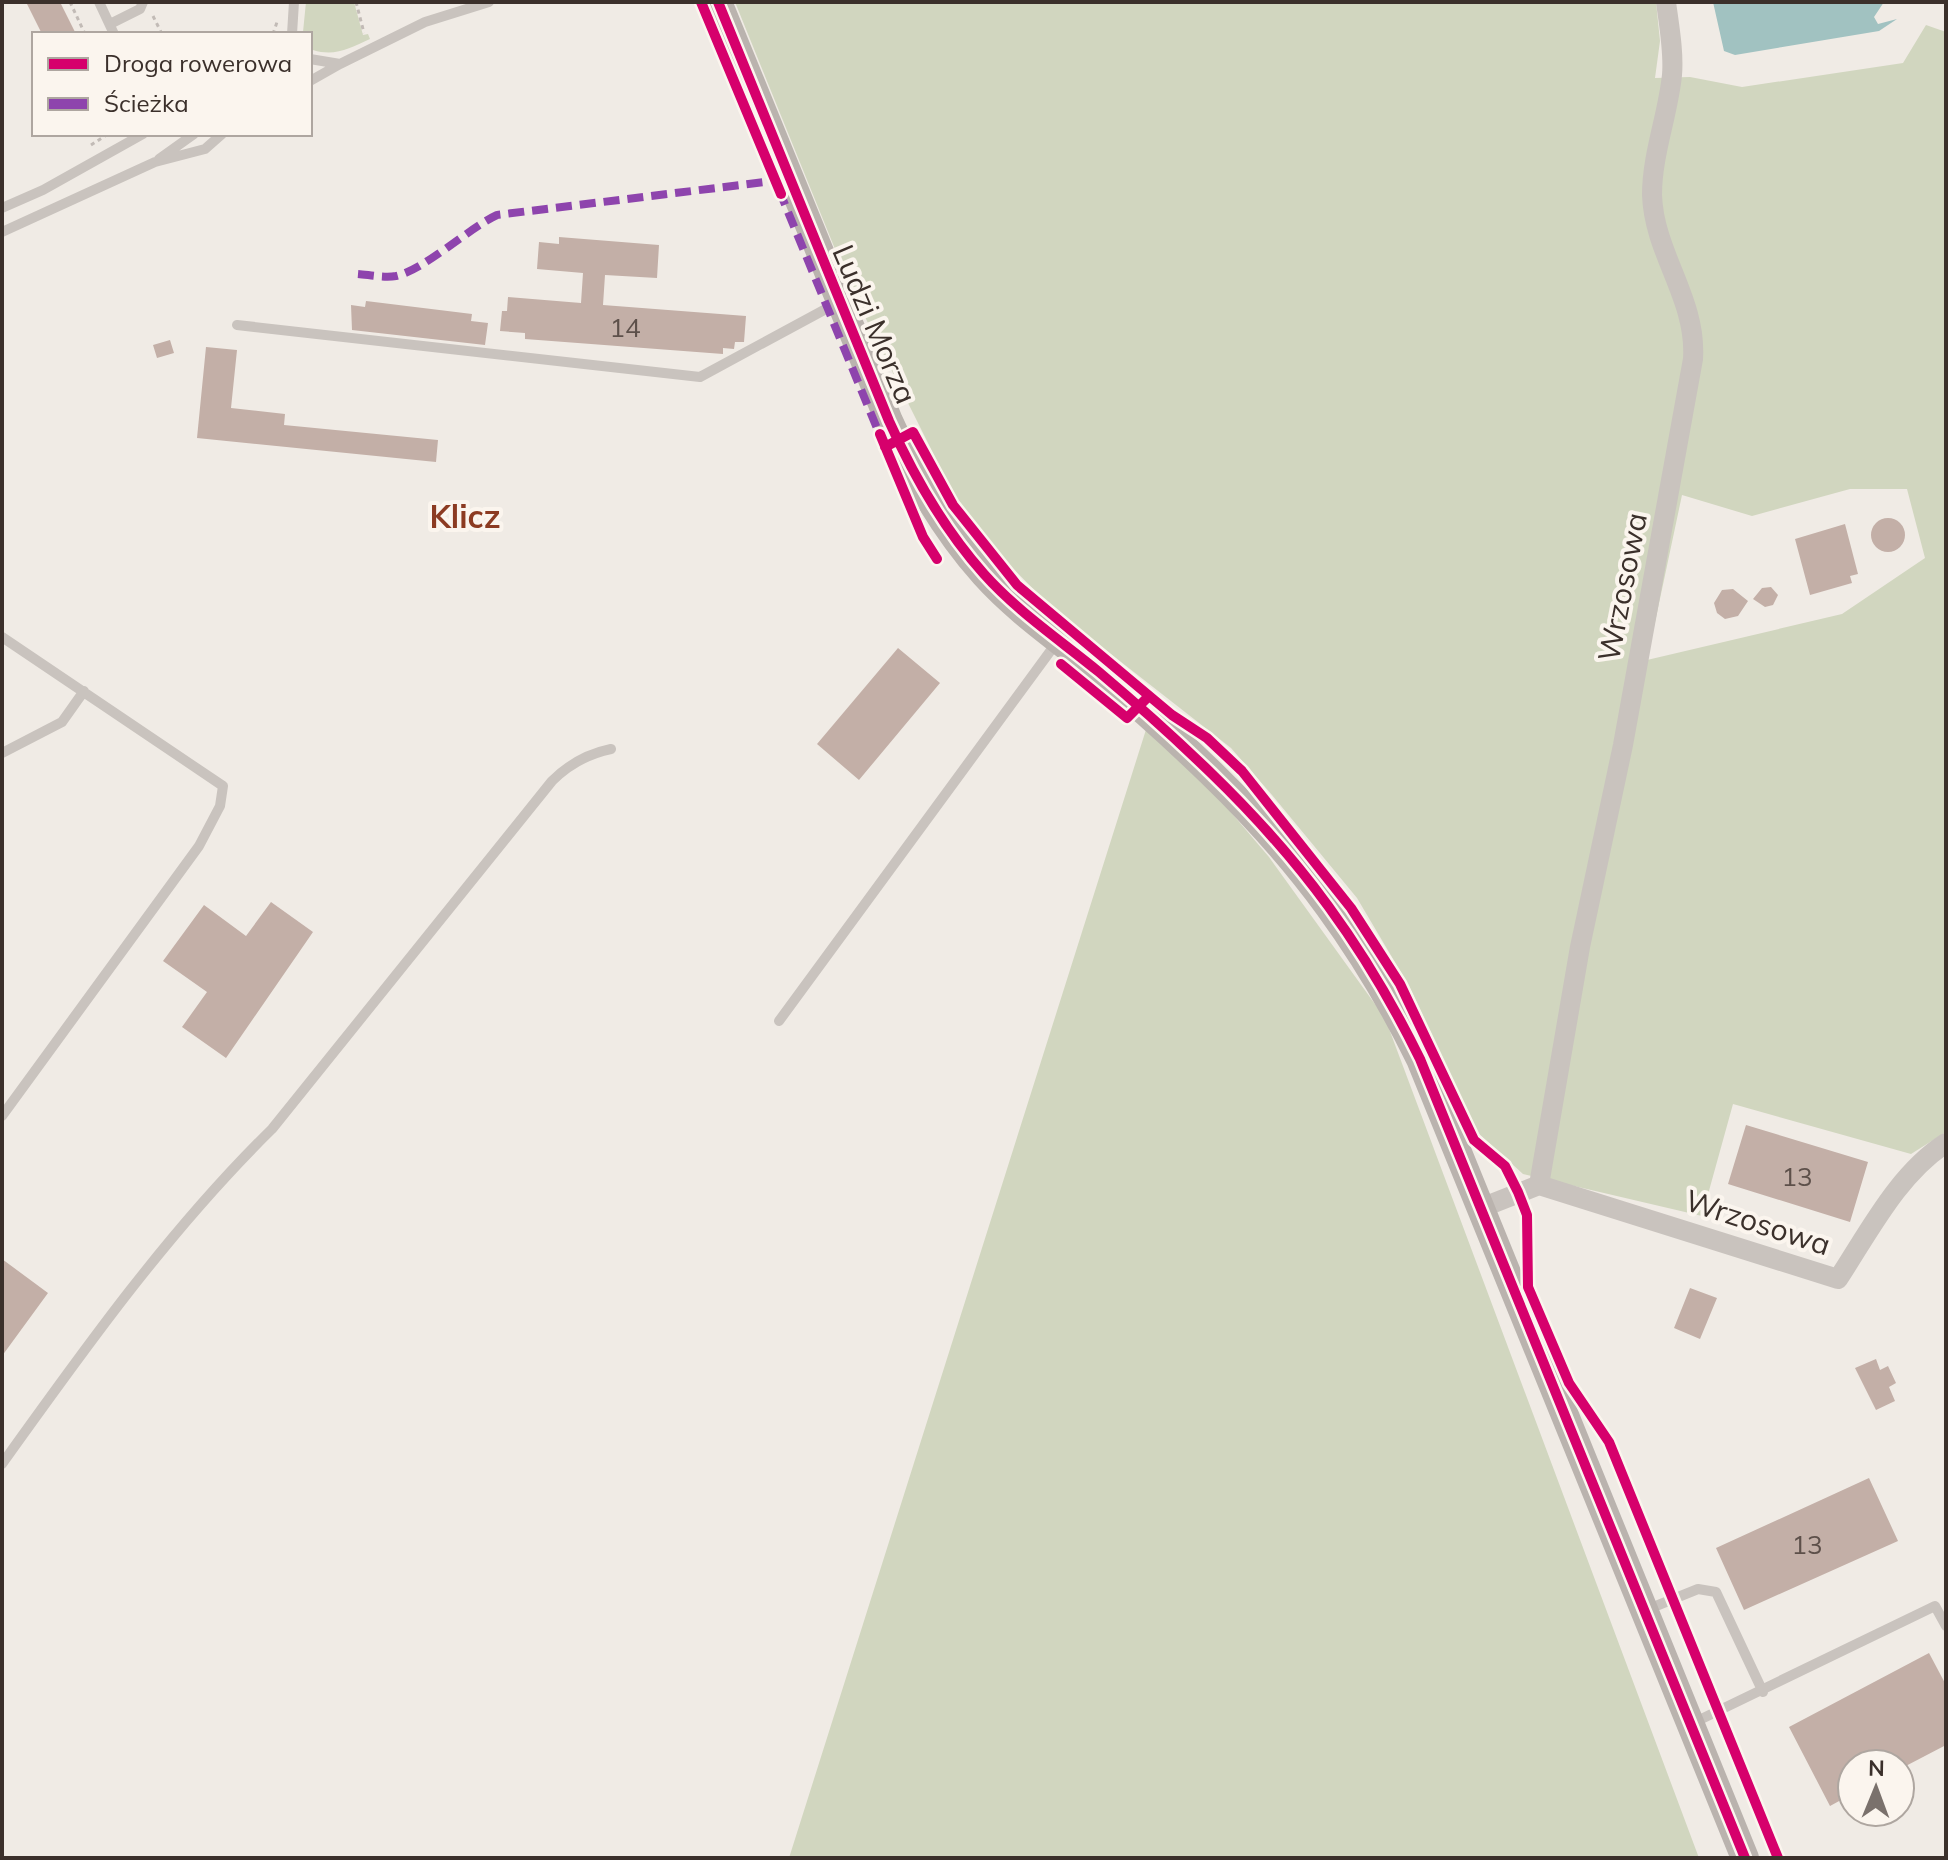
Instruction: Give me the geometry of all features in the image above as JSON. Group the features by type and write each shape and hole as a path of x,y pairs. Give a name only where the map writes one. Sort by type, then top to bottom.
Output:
{"street":[{"name":"Ludzi Morza","path":"718,2 898,440 946,527 994,584 1212,773 1286,849 1336,912 1397,1012 1481,1208 1745,1858"},
{"name":"Wrzosowa","path":"1666,2 1672,73 1652,196 1658,235 1690,314 1695,336 1693,359 1626,730 1580,947 1539,1185 1838,1279 1925,1156 1946,1143"},
{"path":"1481,1208 1539,1185"}],"lane":[{"path":"99,2 112,29 140,9 143,2"},
{"path":"290,32 294,2"},
{"path":"312,80 425,22 489,2"},
{"path":"312,59 340,64"},
{"path":"2,208 43,190 139,136"},
{"path":"155,162 191,136"},
{"path":"2,232 155,162 205,149 220,136"},
{"path":"237,325 700,377 840,302"},
{"path":"2,637 223,786 220,806 199,846 2,1116"},
{"path":"779,1021 1058,641"},
{"path":"2,753 62,722 84,691"},
{"path":"2,1464 90,1342 230,1170 272,1129 552,781 590,753 611,749"},
{"path":"1644,1611 1698,1589 1716,1592 1763,1692"},
{"path":"1692,1724 1935,1606 1946,1626"}],"path":[{"path":"70,2 84,32"},
{"path":"356,2 364,33"}],"green space":[{"path":"306,2 354,2 363,35 368,34 370,39 335,52 321,52 313,50 312,32 303,32"},
{"path":"735,2 1656,2 1660,41 1655,78 1690,77 1742,87 1903,63 1926,25 1946,32 1946,1132 1911,1154 1733,1104 1702,1216 1523,1174 1477,1132 1409,986 1357,898 1272,795 1231,748 1052,608 993,548 954,495 852,291","holes":["1850,489 1907,489 1925,558 1842,614 1647,660 1682,495 1752,516"]},
{"path":"1150,717 1269,857 1385,1018 1699,1858 789,1858"}],"water":[{"path":"1713,2 1884,2 1874,17 1878,24 1897,19 1879,31 1735,55 1724,51"}],"building":[{"path":"26,2 60,2 75,32 41,32"},
{"path":"559,237 659,245 657,278 605,275 603,305 746,316 744,342 735,342 734,349 723,348 723,354 525,339 525,333 500,331 502,311 507,311 508,297 581,303 583,273 537,269 539,242 559,244"},
{"path":"366,301 472,314 471,321 488,323 485,345 352,330 351,305 365,307"},
{"path":"170,340 174,353 157,358 153,345"},
{"path":"206,347 237,350 231,408 285,414 284,425 438,440 436,462 197,438"},
{"path":"1888,518 1900,523 1905,535 1900,547 1888,552 1876,547 1871,535 1876,523"},
{"path":"1845,524 1858,574 1850,576 1852,583 1810,595 1795,539"},
{"path":"1771,587 1778,595 1773,605 1765,607 1753,599 1762,588"},
{"path":"1733,589 1748,601 1738,616 1725,619 1717,613 1714,603 1722,590"},
{"path":"898,648 940,683 859,780 817,744"},
{"path":"271,902 313,932 226,1058 182,1027 207,992 163,961 204,905 246,936"},
{"path":"1746,1125 1868,1162 1850,1222 1728,1184"},
{"path":"2,1259 48,1293 2,1356"},
{"path":"1690,1288 1717,1298 1700,1339 1674,1328"},
{"path":"1876,1359 1880,1370 1888,1366 1896,1383 1889,1387 1895,1401 1876,1410 1855,1368"},
{"path":"1869,1478 1898,1541 1744,1610 1716,1548"},
{"path":"1929,1653 1946,1685 1946,1745 1916,1761 1916,1748 1836,1748 1836,1803 1830,1806 1789,1727"}],"marked path":[{"path":"358,274 392,277 407,272 497,215 781,180"},
{"path":"779,190 881,438"}],"cycle path":[{"path":"701,2 781,194"},
{"path":"718,2 889,421 919,482 943,520 969,557 997,588 1156,721 1244,806 1329,907 1399,1018 1420,1059 1745,1858"},
{"path":"885,447 913,432 953,505 1017,585 1172,715 1207,738 1242,771 1351,908 1400,984 1474,1140 1505,1166 1518,1192 1527,1215 1528,1287 1569,1383 1609,1442 1778,1858"},
{"path":"880,434 923,537 937,559"},
{"path":"1061,664 1127,718 1146,699"}],"district":[{"name":"Klicz","path":"465,516"}]}
